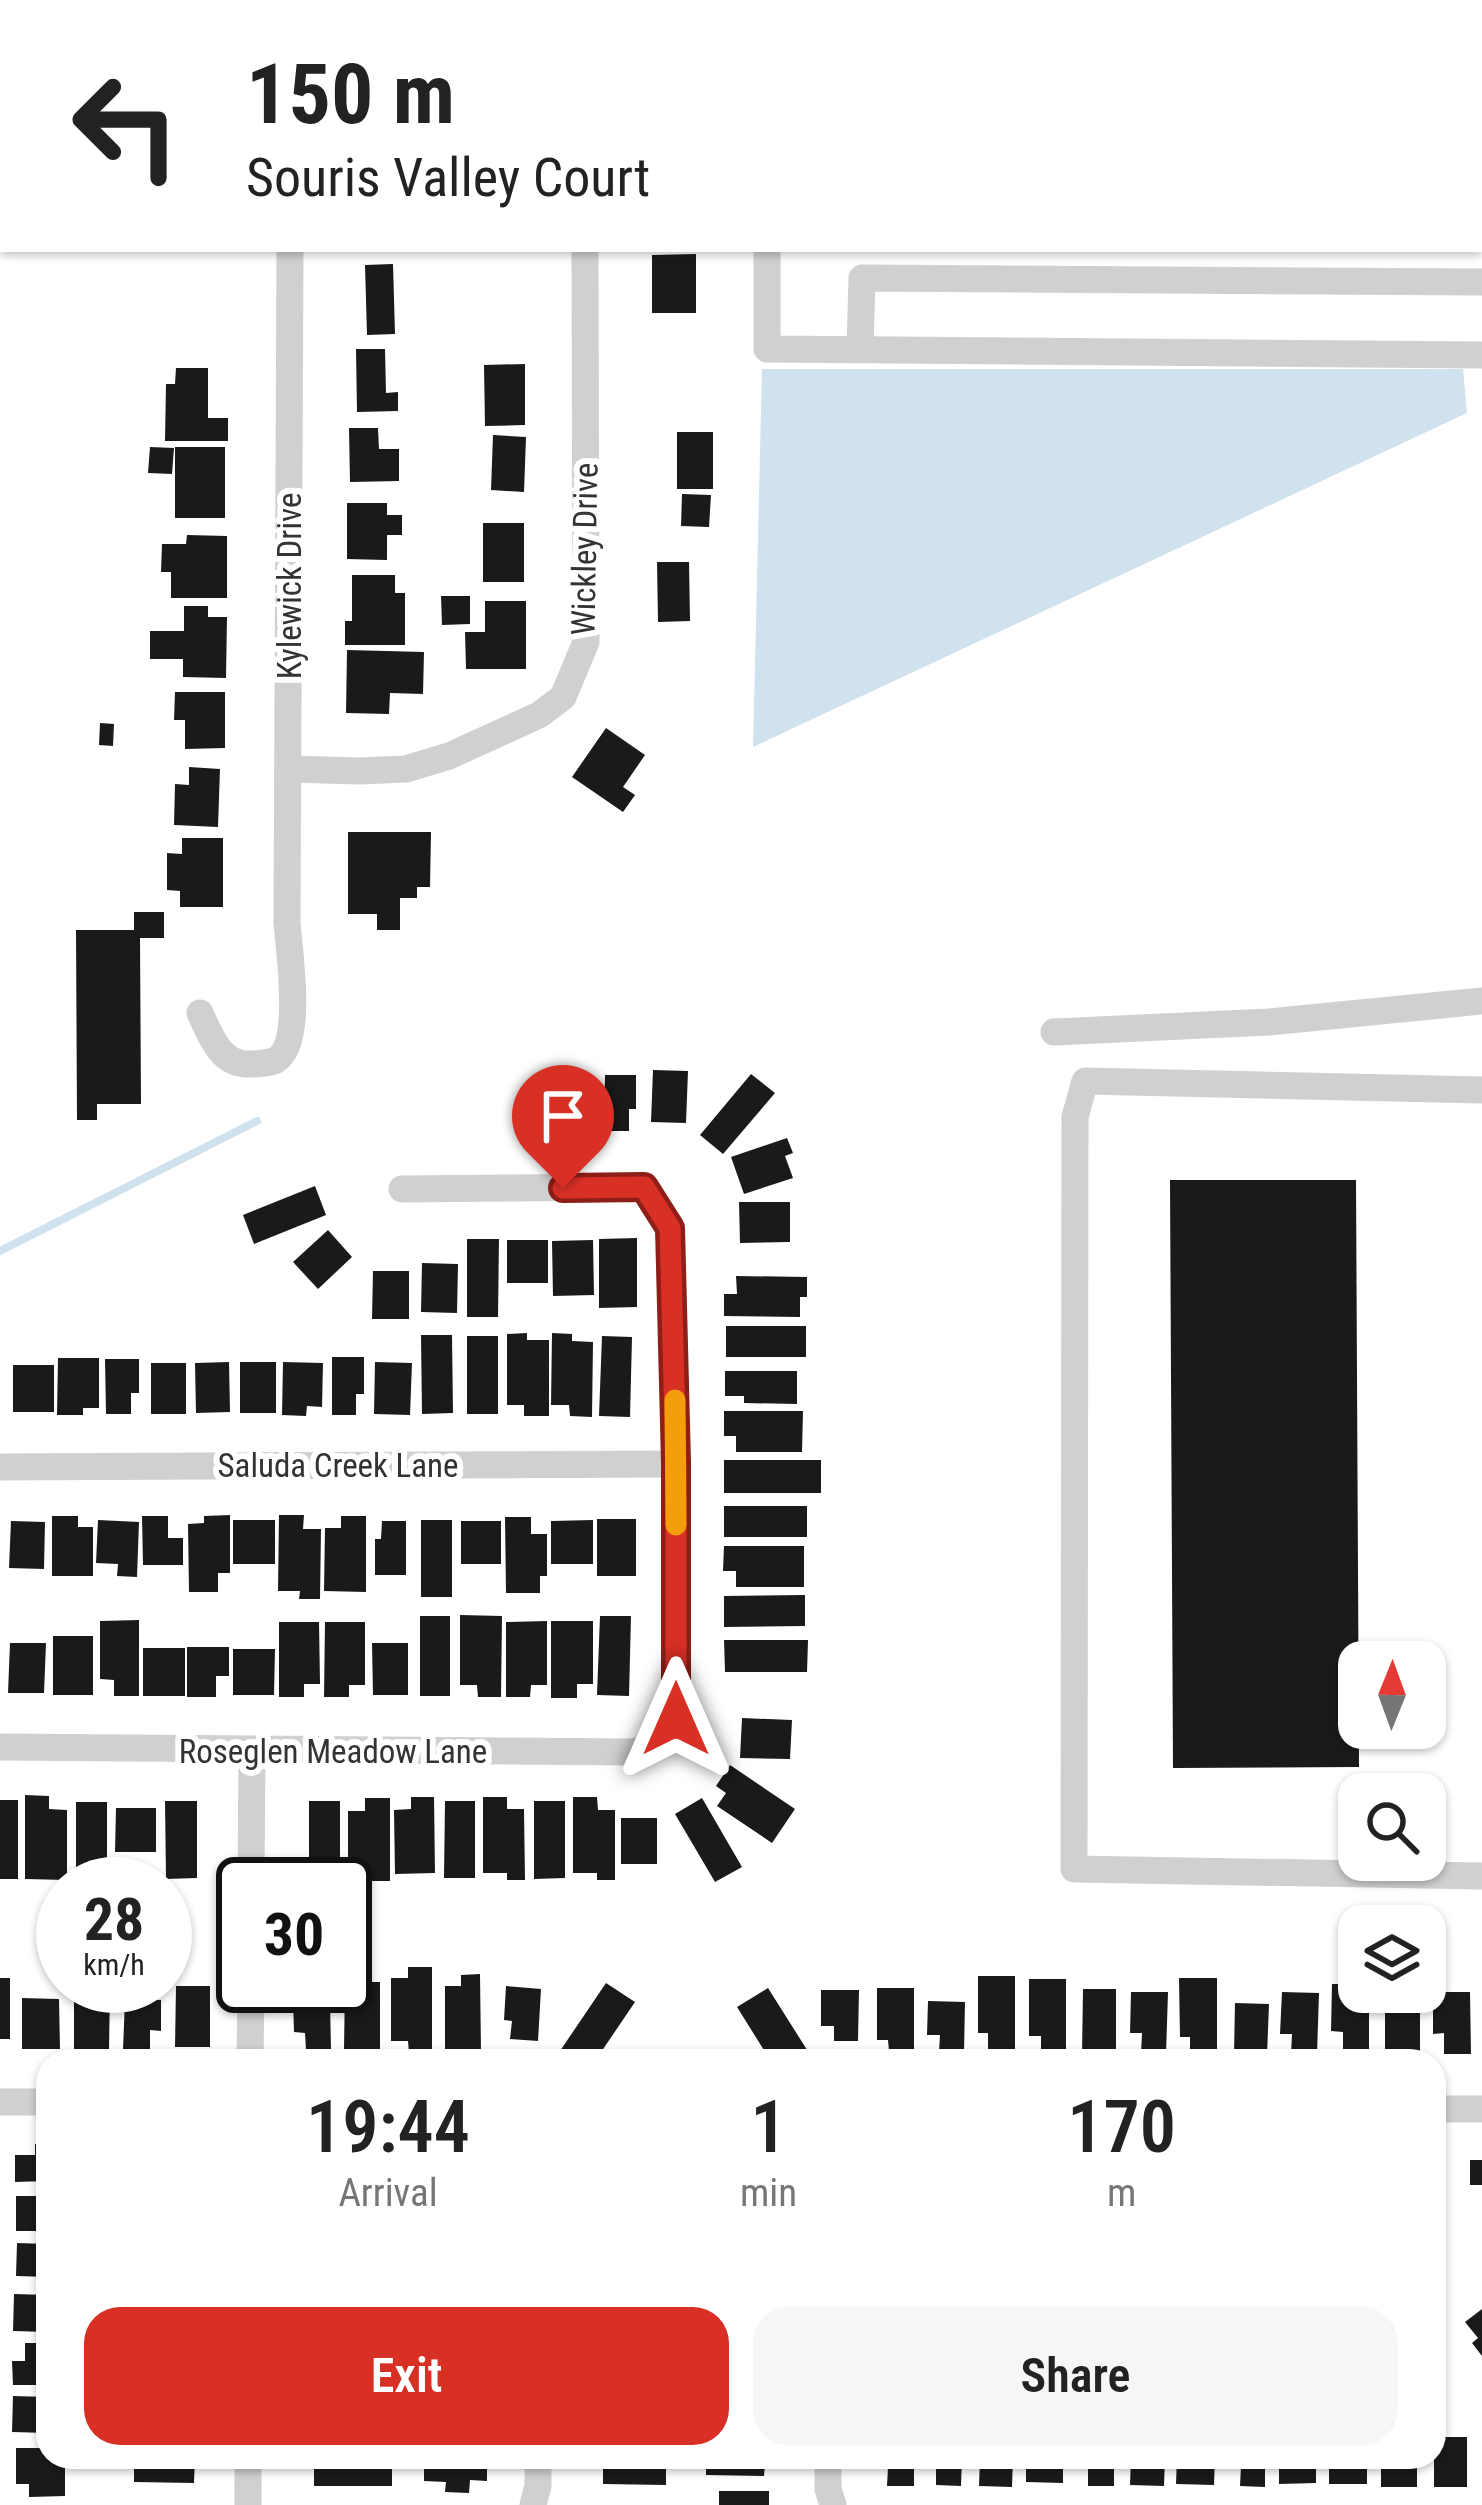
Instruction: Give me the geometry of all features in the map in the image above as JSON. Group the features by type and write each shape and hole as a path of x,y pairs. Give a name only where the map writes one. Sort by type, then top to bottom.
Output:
{"street":[{"name":"Kylewick Drive","path":"200,1013 215,1046 233,1063 277,1060 290,1043 290,252"},
{"name":"Wickley Drive","path":"288,769 406,769 500,733 539,715 563,697 586,642 585,252"},
{"path":"766,252 767,349 1482,356"},
{"path":"860,350 862,278 1482,282"},
{"path":"1054,1032 1269,1022 1482,1000"},
{"path":"1083,1030 1085,1081 1076,1117 1075,1869 1482,1876"},
{"path":"1085,1081 1482,1090"},
{"path":"402,1189 644,1187 670,1228 676,1463"},
{"name":"Saluda Creek Lane","path":"0,1467 676,1463"},
{"name":"Roseglen Meadow Lane","path":"0,1747 634,1752 664,1742 676,1719 676,1463"},
{"path":"251,1857 252,1751"},
{"path":"250,2049 251,2013"},
{"path":"0,2102 36,2102"},
{"path":"1446,2109 1482,2109"},
{"path":"248,2469 248,2505"},
{"path":"533,2505 538,2469"},
{"path":"829,2469 833,2505"}],"water":[{"path":"762,369 1463,369 1467,413 753,747"}],"building":[{"path":"696,254 696,313 652,313 652,255"},
{"path":"393,264 395,334 367,335 365,265"},
{"path":"356,349 385,349 386,393 398,392 398,411 357,412"},
{"path":"525,364 525,425 485,426 484,365"},
{"path":"176,368 208,368 208,418 228,418 228,441 165,441 166,384 175,384"},
{"path":"349,428 378,428 379,449 399,449 399,481 350,482"},
{"path":"677,432 713,432 713,489 677,489"},
{"path":"493,435 526,437 524,492 491,490"},
{"path":"150,447 174,448 172,474 148,473"},
{"path":"175,447 225,447 225,518 175,518"},
{"path":"682,494 711,495 709,527 681,526"},
{"path":"347,503 387,503 387,515 402,515 402,535 387,535 387,560 347,559"},
{"path":"483,523 524,523 524,582 483,582"},
{"path":"187,535 227,536 227,598 171,598 171,572 161,572 162,544 186,544"},
{"path":"657,562 689,562 690,621 658,622"},
{"path":"352,575 395,575 395,593 405,593 405,645 345,645 345,621 352,621"},
{"path":"441,596 470,596 470,624 442,625"},
{"path":"485,601 526,601 526,669 466,669 465,632 485,632"},
{"path":"184,606 208,606 208,617 227,617 226,678 183,677 183,659 150,659 150,631 184,631"},
{"path":"347,650 424,652 423,694 390,693 389,714 346,713"},
{"path":"175,692 225,692 225,748 185,749 185,720 174,720"},
{"path":"100,723 114,724 113,746 99,745"},
{"path":"606,728 645,755 623,787 635,795 623,812 572,777"},
{"path":"189,767 220,769 218,827 174,825 175,784 189,785"},
{"path":"348,832 431,832 430,887 417,887 417,898 400,898 400,930 377,930 377,914 348,914"},
{"path":"182,838 223,838 223,907 180,907 180,891 167,890 167,853 182,854"},
{"path":"134,912 164,912 164,938 140,938 141,1104 97,1104 97,1120 77,1120 76,930 134,930"},
{"path":"653,1070 688,1071 686,1123 651,1122"},
{"path":"751,1074 775,1093 723,1154 700,1135"},
{"path":"605,1075 636,1075 636,1109 629,1109 629,1131 604,1131"},
{"path":"561,1076 591,1077 589,1135 559,1134"},
{"path":"787,1138 793,1153 785,1156 793,1178 744,1194 731,1157"},
{"path":"1170,1180 1356,1180 1358,1641 1338,1641 1338,1749 1359,1749 1359,1767 1173,1768"},
{"path":"315,1186 326,1215 254,1244 243,1215"},
{"path":"739,1202 790,1202 790,1242 740,1243"},
{"path":"328,1230 352,1257 318,1289 293,1262"},
{"path":"637,1238 637,1307 599,1308 599,1239"},
{"path":"467,1239 499,1239 498,1317 467,1317"},
{"path":"507,1240 548,1240 548,1283 507,1283"},
{"path":"593,1240 594,1295 553,1296 552,1241"},
{"path":"422,1263 458,1264 457,1313 421,1312"},
{"path":"373,1271 409,1271 409,1319 372,1319"},
{"path":"736,1276 807,1277 800,1317 724,1316 724,1294 737,1294"},
{"path":"726,1326 806,1326 806,1357 726,1357"},
{"path":"527,1333 527,1340 549,1340 549,1416 524,1416 524,1405 507,1405 507,1334"},
{"path":"552,1333 593,1342 592,1417 570,1416 569,1405 551,1405"},
{"path":"421,1335 452,1335 453,1413 422,1414"},
{"path":"467,1336 498,1336 498,1414 467,1414"},
{"path":"602,1336 632,1337 630,1417 599,1416"},
{"path":"332,1357 364,1357 364,1394 356,1394 356,1415 332,1415"},
{"path":"58,1358 99,1358 99,1408 83,1408 83,1415 57,1415"},
{"path":"105,1359 139,1359 139,1393 131,1393 131,1414 106,1414"},
{"path":"229,1362 230,1412 196,1413 195,1363"},
{"path":"240,1362 276,1362 276,1413 240,1413"},
{"path":"283,1362 323,1363 322,1407 307,1406 306,1416 282,1415"},
{"path":"375,1362 412,1363 410,1415 374,1414"},
{"path":"151,1363 186,1363 186,1414 151,1414"},
{"path":"13,1365 54,1365 54,1412 13,1412"},
{"path":"725,1371 797,1371 797,1404 744,1403 744,1396 725,1396"},
{"path":"724,1411 803,1411 802,1452 736,1452 736,1436 724,1436"},
{"path":"724,1460 821,1460 821,1493 724,1493"},
{"path":"724,1506 807,1506 807,1537 724,1537"},
{"path":"230,1515 230,1573 218,1573 218,1592 189,1592 188,1524 204,1523 204,1516"},
{"path":"279,1515 304,1515 303,1529 321,1529 320,1599 299,1599 300,1591 278,1591"},
{"path":"52,1516 78,1516 78,1527 93,1527 93,1576 52,1576"},
{"path":"142,1516 168,1516 168,1538 183,1538 183,1565 143,1565"},
{"path":"341,1516 366,1516 366,1592 324,1591 325,1528 341,1528"},
{"path":"505,1517 531,1517 531,1534 547,1534 547,1576 540,1576 540,1593 506,1593"},
{"path":"597,1519 636,1519 636,1576 597,1576"},
{"path":"98,1520 139,1522 137,1577 117,1576 118,1564 96,1563"},
{"path":"233,1520 275,1520 275,1564 233,1564"},
{"path":"421,1520 452,1520 452,1597 421,1597"},
{"path":"593,1520 593,1564 551,1564 551,1521"},
{"path":"11,1521 45,1522 44,1569 9,1568"},
{"path":"382,1521 406,1521 406,1575 375,1575 375,1539 381,1539"},
{"path":"461,1521 501,1521 501,1564 461,1564"},
{"path":"724,1546 804,1546 804,1587 736,1587 736,1571 723,1571"},
{"path":"805,1595 805,1626 724,1627 724,1596"},
{"path":"460,1615 502,1616 501,1697 478,1697 477,1685 460,1685"},
{"path":"420,1616 450,1616 450,1696 420,1696"},
{"path":"600,1616 631,1616 629,1696 597,1695"},
{"path":"139,1620 139,1696 114,1696 114,1680 100,1679 100,1621"},
{"path":"547,1621 547,1685 531,1685 530,1697 506,1697 506,1622"},
{"path":"551,1621 593,1621 593,1684 577,1684 577,1698 551,1698"},
{"path":"279,1622 319,1622 320,1684 304,1684 304,1697 279,1697"},
{"path":"325,1622 365,1622 365,1685 349,1685 349,1697 324,1697"},
{"path":"53,1636 93,1636 93,1695 53,1695"},
{"path":"724,1640 808,1640 807,1672 725,1672"},
{"path":"10,1643 46,1643 44,1693 8,1693"},
{"path":"372,1643 408,1643 408,1695 373,1695"},
{"path":"187,1647 229,1647 229,1676 216,1676 216,1697 187,1697"},
{"path":"143,1648 185,1648 185,1696 143,1696"},
{"path":"233,1649 275,1649 274,1695 233,1695"},
{"path":"742,1718 792,1720 790,1759 740,1758"},
{"path":"730,1765 795,1809 772,1843 717,1806 726,1793 716,1786"},
{"path":"25,1795 49,1796 49,1809 67,1810 67,1857 36,1857 36,1879 25,1879"},
{"path":"411,1797 434,1797 435,1873 395,1874 394,1810 411,1809"},
{"path":"483,1797 507,1797 507,1809 524,1809 525,1880 507,1880 507,1873 483,1873"},
{"path":"573,1797 597,1797 598,1810 615,1810 615,1880 597,1880 597,1873 573,1873"},
{"path":"365,1798 390,1798 390,1881 372,1881 372,1857 348,1857 348,1811 365,1811"},
{"path":"702,1798 742,1867 715,1882 675,1814"},
{"path":"0,1800 18,1800 18,1879 0,1879"},
{"path":"165,1801 197,1801 197,1878 192,1878 192,1857 166,1857"},
{"path":"309,1801 340,1801 340,1857 309,1857"},
{"path":"445,1801 475,1801 475,1878 444,1878"},
{"path":"534,1801 565,1801 565,1878 534,1879"},
{"path":"76,1802 107,1802 107,1857 76,1857"},
{"path":"116,1808 156,1808 156,1852 115,1852"},
{"path":"621,1818 657,1818 657,1864 621,1864"},
{"path":"408,1967 432,1967 432,2049 409,2049 408,2041 391,2041 391,1978 408,1978"},
{"path":"480,1974 481,2049 445,2049 445,1986 461,1986 461,1975"},
{"path":"978,1976 1015,1976 1015,2049 988,2049 988,2033 978,2033"},
{"path":"0,1978 10,1978 10,2039 0,2039"},
{"path":"1179,1978 1217,1978 1217,2049 1190,2049 1190,2037 1180,2037"},
{"path":"1029,1979 1066,1979 1066,2049 1041,2049 1041,2036 1029,2036"},
{"path":"372,1982 380,1982 380,2049 344,2049 345,2013 372,2013"},
{"path":"606,1983 635,2002 603,2049 561,2049"},
{"path":"1332,1984 1338,1984 1338,2013 1369,2013 1369,2049 1343,2049 1343,2032 1331,2031"},
{"path":"192,1986 210,1986 210,2047 175,2047 176,2013 192,2013"},
{"path":"506,1986 541,1989 538,2041 510,2039 512,2021 504,2020"},
{"path":"768,1988 806,2049 763,2049 737,2007"},
{"path":"877,1988 914,1988 914,2049 889,2049 888,2040 877,2040"},
{"path":"1083,1989 1116,1989 1116,2049 1082,2049"},
{"path":"821,1990 859,1990 858,2041 834,2041 834,2026 821,2026"},
{"path":"1131,1992 1168,1992 1166,2049 1141,2049 1142,2033 1130,2033"},
{"path":"1282,1992 1319,1993 1317,2049 1291,2049 1292,2034 1280,2034"},
{"path":"1446,1992 1470,1992 1471,2054 1446,2054 1444,2033 1433,2034 1433,2013 1446,2013"},
{"path":"22,1998 36,1998 36,2013 59,2013 60,2049 22,2049"},
{"path":"928,2001 965,2002 964,2049 939,2049 940,2035 927,2035"},
{"path":"1235,2003 1269,2004 1267,2049 1234,2049"},
{"path":"74,2013 110,2013 109,2049 74,2049"},
{"path":"124,2013 161,2013 161,2031 150,2030 150,2049 123,2049"},
{"path":"293,2013 330,2013 331,2049 306,2049 305,2033 294,2032"},
{"path":"1385,2013 1420,2013 1420,2049 1385,2049"},
{"path":"35,2144 36,2181 15,2182 15,2155 35,2155"},
{"path":"1470,2160 1482,2160 1482,2185 1470,2185"},
{"path":"16,2196 36,2196 36,2231 16,2231"},
{"path":"17,2243 36,2244 36,2277 16,2276"},
{"path":"14,2294 36,2295 36,2332 13,2331"},
{"path":"1482,2309 1482,2356 1472,2343 1478,2338 1465,2322"},
{"path":"25,2343 36,2343 36,2385 13,2385 12,2361 25,2361"},
{"path":"13,2396 36,2397 36,2433 12,2432"},
{"path":"1446,2437 1467,2437 1467,2487 1434,2487 1434,2469 1446,2469"},
{"path":"16,2448 36,2448 36,2469 65,2469 65,2496 29,2497 29,2484 16,2484"},
{"path":"134,2469 195,2469 194,2483 134,2482"},
{"path":"314,2469 392,2469 392,2486 314,2486"},
{"path":"424,2469 487,2469 487,2481 470,2480 469,2493 445,2492 446,2482 424,2481"},
{"path":"603,2469 666,2469 666,2485 603,2484"},
{"path":"706,2469 765,2469 764,2476 706,2475"},
{"path":"888,2469 914,2469 914,2486 887,2486"},
{"path":"936,2469 962,2469 961,2486 936,2485"},
{"path":"980,2469 1013,2469 1012,2487 979,2486"},
{"path":"1026,2469 1063,2469 1063,2483 1026,2482"},
{"path":"1088,2469 1114,2469 1114,2486 1088,2486"},
{"path":"1131,2469 1165,2469 1164,2486 1130,2485"},
{"path":"1177,2469 1215,2469 1214,2485 1176,2484"},
{"path":"1241,2469 1265,2469 1265,2487 1240,2486"},
{"path":"1279,2469 1316,2469 1316,2483 1279,2484"},
{"path":"1329,2469 1367,2469 1367,2484 1329,2484"},
{"path":"1381,2469 1417,2469 1417,2487 1381,2487"},
{"path":"719,2491 769,2491 769,2505 719,2505"}],"waterway":[{"path":"0,1251 257,1121"}],"slow traffic":[{"path":"675,1400 676,1525"}],"route":[{"path":"563,1188 644,1187 670,1228 676,1719"}]}
